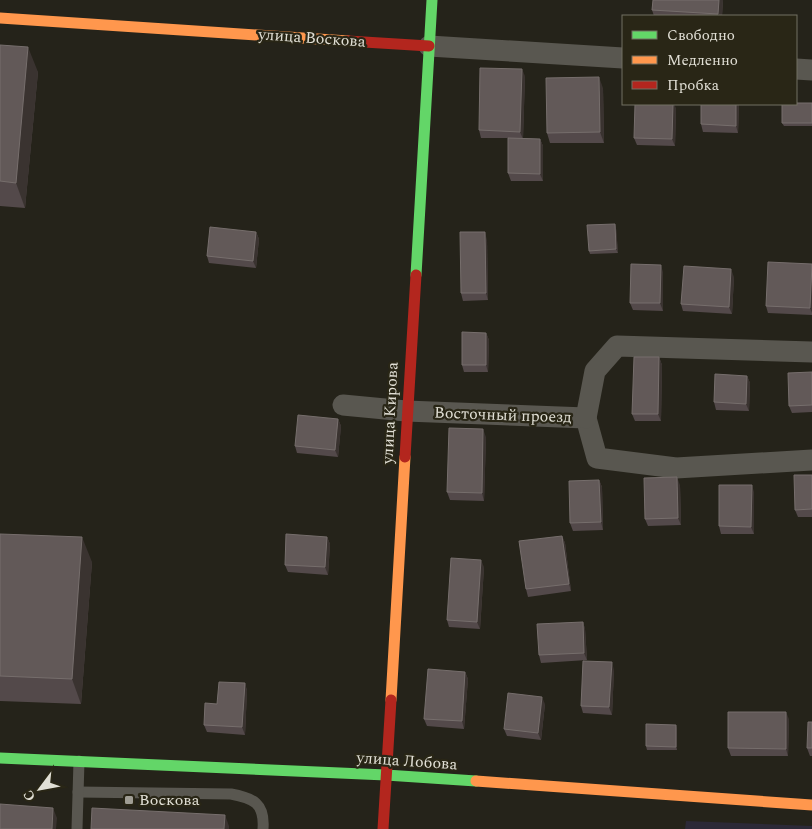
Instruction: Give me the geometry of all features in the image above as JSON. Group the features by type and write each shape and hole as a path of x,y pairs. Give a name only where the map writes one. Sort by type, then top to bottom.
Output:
{"street":[{"name":"улица Кирова","path":"383,829 406,411 432,0"},
{"name":"улица Воскова","path":"0,18 622,58"},
{"path":"797,69 812,70"},
{"path":"586,418 595,371 617,346 812,352"},
{"name":"Восточный проезд","path":"343,405 406,411 586,418 597,458 676,468 812,460"},
{"name":"улица Лобова","path":"0,758 386,775 812,805"}],"lane":[{"path":"77,829 79,761"},
{"path":"78,792 231,794 249,797 257,802 261,811 263,829"}],"shaded area":[{"path":"686,821 812,826 812,829 685,829"}],"building":[{"path":"653,0 719,0 718,14 652,10"},
{"path":"0,45 28,47 16,183 0,181"},
{"path":"480,68 522,69 520,132 479,130"},
{"path":"599,77 600,132 547,133 546,78"},
{"path":"812,103 812,123 782,123 782,105"},
{"path":"635,105 673,105 672,139 634,138"},
{"path":"701,105 736,105 736,126 701,124"},
{"path":"508,138 540,139 540,174 508,173"},
{"path":"615,224 616,249 589,251 587,225"},
{"path":"210,227 256,232 253,261 207,256"},
{"path":"460,232 485,232 486,293 461,293"},
{"path":"768,262 812,264 810,308 766,306"},
{"path":"631,264 661,265 660,303 630,303"},
{"path":"684,266 731,269 729,307 681,304"},
{"path":"462,332 486,333 486,365 462,365"},
{"path":"634,357 659,357 658,414 632,414"},
{"path":"812,372 812,405 789,406 788,373"},
{"path":"715,374 747,376 746,404 714,402"},
{"path":"298,415 338,419 335,450 295,446"},
{"path":"449,428 483,429 482,493 447,492"},
{"path":"794,475 812,475 812,509 795,510"},
{"path":"677,477 678,518 645,519 644,478"},
{"path":"599,480 601,522 570,523 569,481"},
{"path":"719,485 752,485 751,527 719,526"},
{"path":"0,534 82,537 72,679 0,676"},
{"path":"286,534 327,537 325,567 285,565"},
{"path":"562,536 569,584 526,589 519,541"},
{"path":"451,558 481,560 477,622 447,620"},
{"path":"583,622 584,653 539,655 537,624"},
{"path":"583,661 612,662 609,707 581,706"},
{"path":"428,669 465,672 462,721 424,719"},
{"path":"219,682 245,683 242,727 204,725 205,703 217,704"},
{"path":"508,693 542,697 538,733 504,729"},
{"path":"728,712 786,712 786,749 728,748"},
{"path":"808,722 812,722 812,748 807,748"},
{"path":"646,724 676,725 676,747 646,746"},
{"path":"0,804 53,808 52,829 0,829"},
{"path":"92,808 225,815 224,829 91,829"}],"traffic: fast":[{"path":"416,275 432,0"},
{"path":"0,758 386,775 476,781"}],"traffic: slow":[{"path":"0,18 348,41"},
{"path":"391,700 405,457"},
{"path":"476,781 812,805"}],"traffic: jam":[{"path":"348,41 429,46"},
{"path":"405,457 416,275"},
{"path":"383,829 391,700"}],"place":[{"name":"Воскова","path":"129,800"}]}
